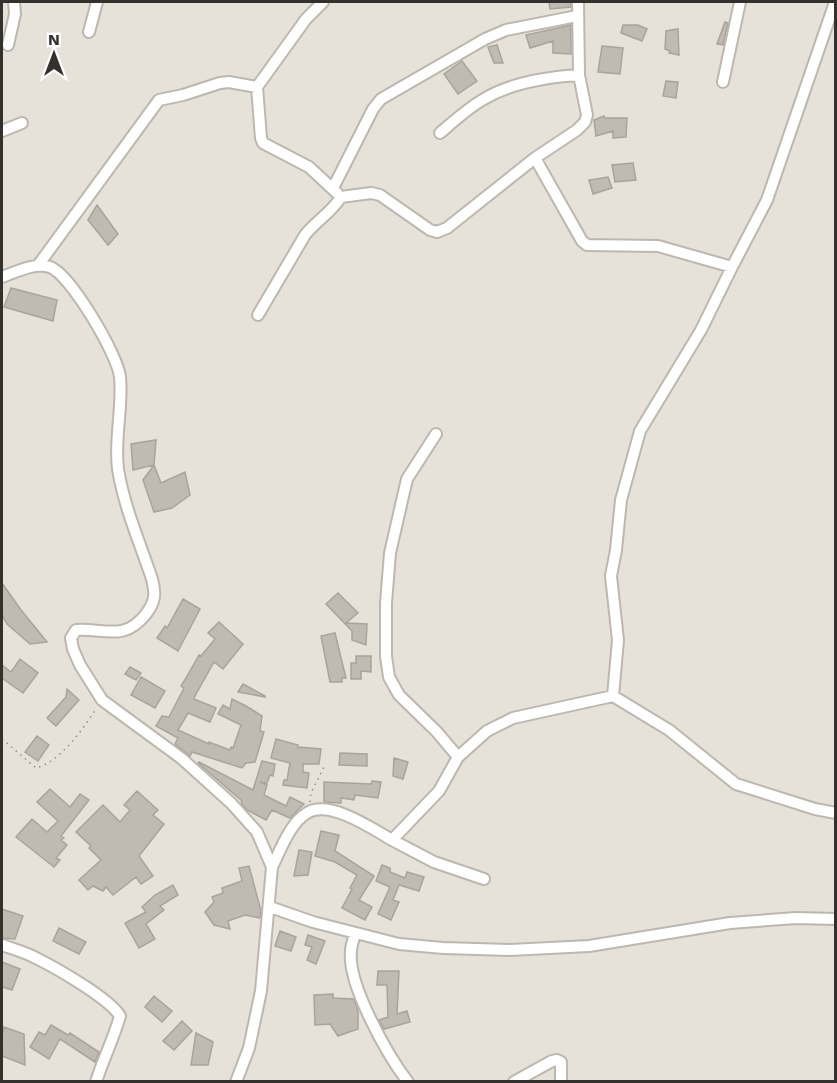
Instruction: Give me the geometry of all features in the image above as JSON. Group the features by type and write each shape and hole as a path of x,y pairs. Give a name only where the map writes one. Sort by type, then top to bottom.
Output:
{"street":[{"path":"8,45 13,28 14,2"},
{"path":"89,32 97,2"},
{"path":"323,2 306,19 257,87 261,138 263,143 309,167 341,198"},
{"path":"258,315 305,235 341,198 371,193 380,195 430,230 437,232 447,228 535,158 577,130 585,122 587,115 579,75 578,2"},
{"path":"723,82 740,2"},
{"path":"613,696 618,640 611,576 621,500 640,432 701,330 767,200 835,2"},
{"path":"333,188 372,109 381,99 455,54 506,30 577,16"},
{"path":"440,133 486,97 550,77 579,75"},
{"path":"39,264 159,100 220,83 229,82 257,87"},
{"path":"2,131 22,123"},
{"path":"535,158 586,245 658,246 732,267"},
{"path":"2,277 39,264 52,267 71,285 112,352 120,375 118,466 122,490 155,591 154,604 139,622 126,631 76,630 71,638 80,665 102,700 181,758 231,803 257,832 272,867 261,991 249,1048 236,1082"},
{"path":"436,434 407,479 390,553 386,603 386,656 389,677 399,695 437,732 458,757"},
{"path":"392,840 439,791 458,757 487,731 513,718 613,696 669,730 736,784 815,809 836,813"},
{"path":"272,867 297,822 308,812 321,809 352,817 434,862 484,879"},
{"path":"270,907 313,922 399,944 510,950 589,946 730,923 796,918 836,919"},
{"path":"355,933 350,952 357,983 375,1031 408,1082"},
{"path":"2,945 35,957 97,995 116,1010 120,1016 96,1082"},
{"path":"514,1082 557,1060 561,1062 561,1082"}],"path":[{"path":"2,739 36,768 42,766 57,757 86,725 102,700"},
{"path":"308,812 311,793 325,765"}],"building":[{"path":"549,2 571,2 571,7 550,9"},
{"path":"725,22 728,23 723,45 717,44"},
{"path":"571,25 571,54 553,53 553,41 530,48 526,35"},
{"path":"623,25 638,25 647,29 642,41 621,33"},
{"path":"678,29 679,55 669,53 670,51 665,49 666,31"},
{"path":"497,45 503,63 494,63 488,47"},
{"path":"602,46 623,48 620,74 598,72"},
{"path":"462,61 477,81 458,94 444,74"},
{"path":"666,81 678,82 676,98 663,96"},
{"path":"604,116 605,118 627,118 626,137 613,138 613,131 596,136 594,120"},
{"path":"633,163 636,180 615,182 612,165"},
{"path":"608,177 612,188 593,194 589,180"},
{"path":"97,205 118,234 108,245 88,220"},
{"path":"11,288 57,300 53,321 4,307"},
{"path":"156,440 154,465 133,470 131,444"},
{"path":"154,465 161,483 185,472 190,495 172,508 154,512 143,480"},
{"path":"2,583 47,642 30,644 7,624 2,615"},
{"path":"338,593 358,613 346,623 367,624 366,645 352,640 352,631 326,604"},
{"path":"183,599 200,609 178,651 157,638 165,626 167,628"},
{"path":"219,622 243,644 223,669 214,662 195,696 194,699 216,708 210,722 188,713 178,730 209,744 209,742 230,750 231,747 233,748 241,725 218,714 223,705 230,709 232,699 246,706 262,716 260,731 264,732 255,762 246,763 242,768 192,752 190,756 175,744 178,738 156,726 162,716 169,717 184,688 181,686 199,655 201,656 215,639 208,633"},
{"path":"335,633 346,678 342,678 342,682 330,682 321,636"},
{"path":"356,656 371,656 371,672 361,671 361,679 351,679 351,663 356,663"},
{"path":"20,659 38,673 23,693 2,678 2,665 11,672"},
{"path":"130,667 141,673 136,680 125,674"},
{"path":"141,677 165,691 155,708 131,695"},
{"path":"243,684 265,696 265,697 238,692"},
{"path":"67,689 79,700 56,726 47,718 66,697"},
{"path":"37,736 49,745 38,761 25,752"},
{"path":"276,739 298,745 298,747 321,749 319,764 303,764 303,772 309,773 307,788 283,785 284,780 287,780 290,763 271,758"},
{"path":"340,753 367,754 367,766 339,765"},
{"path":"394,758 408,762 403,779 393,776"},
{"path":"262,761 275,764 273,776 270,775 267,783 260,782 267,785 264,795 286,806 290,797 304,804 290,818 272,810 266,820 247,810 241,803 242,801 198,763 253,790"},
{"path":"372,781 381,782 378,798 355,795 354,800 341,798 341,803 324,802 324,782 371,784"},
{"path":"50,789 70,807 80,794 89,800 61,836 64,838 61,840 67,845 56,858 60,860 54,867 16,837 32,819 47,832 58,821 37,802"},
{"path":"137,791 158,810 153,815 164,824 139,856 153,876 141,884 136,877 113,895 106,887 103,891 93,886 88,890 79,880 101,860 89,848 91,846 76,832 103,805 120,822 130,810 124,805"},
{"path":"321,831 339,835 335,851 374,876 359,900 372,907 365,920 342,908 357,875 335,862 315,856"},
{"path":"299,850 312,852 308,875 294,876"},
{"path":"382,865 390,868 390,872 405,878 407,872 424,877 419,891 399,885 393,900 399,902 391,920 378,914 390,887 376,881"},
{"path":"249,866 261,911 260,918 245,915 228,921 230,929 214,925 205,912 214,902 212,897 223,893 222,888 242,881 239,868"},
{"path":"173,885 178,895 160,906 164,910 146,924 155,939 139,948 125,923 146,912 142,907 155,895"},
{"path":"2,909 23,916 15,939 2,938"},
{"path":"59,928 86,942 79,954 53,941"},
{"path":"280,931 296,937 291,951 275,946"},
{"path":"308,935 325,941 316,964 307,960 312,947 305,945"},
{"path":"2,962 20,969 12,990 2,987"},
{"path":"378,971 399,971 397,1014 407,1011 410,1022 384,1029 379,1020 388,1017 387,985 377,985"},
{"path":"333,994 333,998 354,999 358,1011 358,1029 338,1036 330,1024 315,1025 314,995"},
{"path":"154,996 172,1011 162,1022 145,1007"},
{"path":"182,1021 192,1031 174,1050 163,1041"},
{"path":"51,1025 68,1035 70,1033 99,1052 95,1062 60,1039 49,1059 30,1047 39,1032 45,1035"},
{"path":"4,1027 24,1034 25,1065 2,1056"},
{"path":"196,1033 213,1042 208,1065 191,1065"}]}
